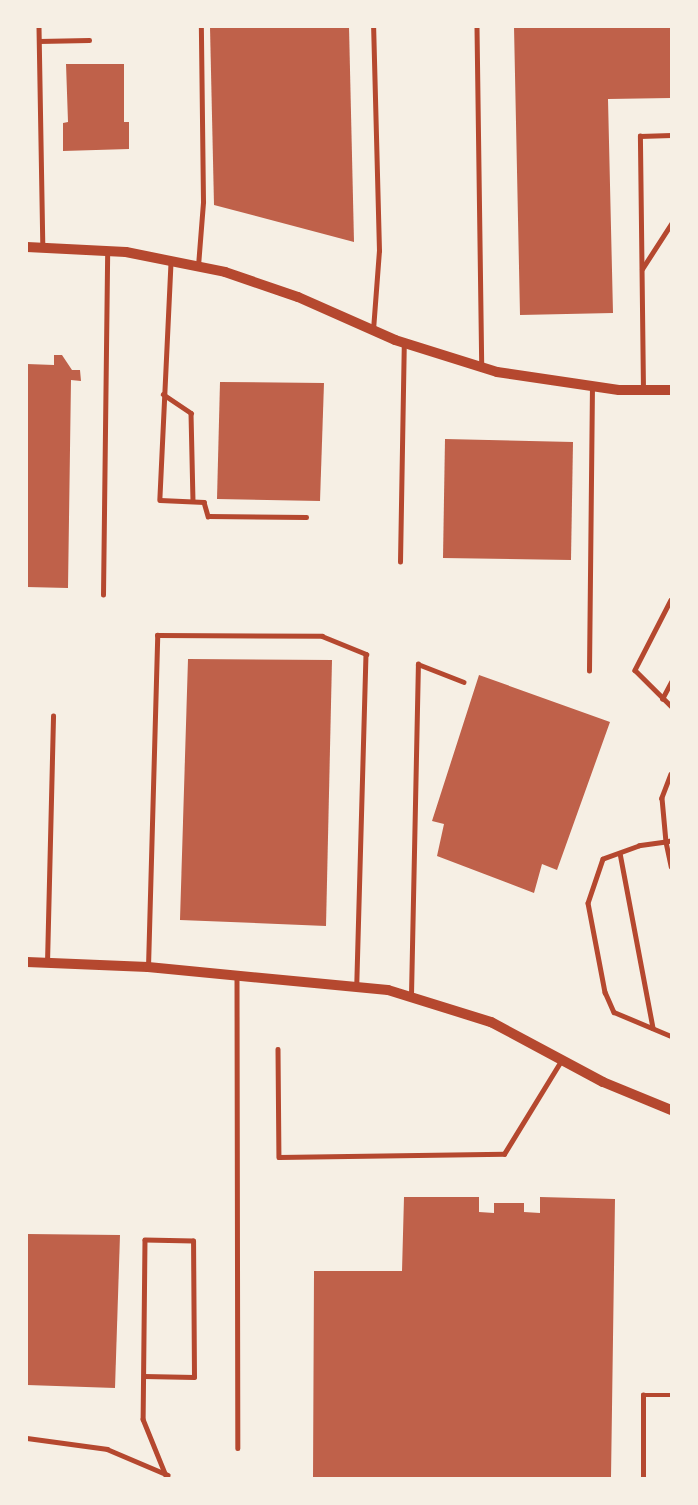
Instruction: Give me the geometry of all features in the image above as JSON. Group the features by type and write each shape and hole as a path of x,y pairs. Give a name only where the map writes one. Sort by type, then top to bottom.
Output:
{"street":[{"path":"27,247 107,250 198,266 266,285 404,343 482,368 592,387 671,390"},
{"path":"27,962 148,967 237,977 357,986 411,996 490,1022 603,1082 671,1110"}],"lane":[{"path":"39,27 43,247"},
{"path":"198,266 203,202 201,27"},
{"path":"373,27 379,251 373,330"},
{"path":"477,27 482,368"},
{"path":"39,41 89,40"},
{"path":"643,390 640,136 671,135"},
{"path":"642,268 671,224"},
{"path":"103,595 107,250"},
{"path":"171,260 163,394 160,500 204,502 208,516 306,518"},
{"path":"400,562 404,343"},
{"path":"589,671 592,387"},
{"path":"163,394 191,413 193,501"},
{"path":"671,600 635,670 671,706"},
{"path":"148,967 157,635 322,636 366,654 357,986"},
{"path":"411,996 418,664 464,682"},
{"path":"662,699 671,682"},
{"path":"47,963 53,716"},
{"path":"671,774 662,798 671,866"},
{"path":"669,841 603,859 588,903 605,992 614,1012 671,1035"},
{"path":"620,853 653,1028"},
{"path":"237,977 238,1448"},
{"path":"278,1049 279,1157 504,1154 563,1059"},
{"path":"144,1376 194,1377 193,1241 145,1240 143,1419 168,1477"},
{"path":"643,1478 643,1395 671,1395"},
{"path":"27,1438 107,1449 168,1477"}],"building":[{"path":"210,27 349,27 354,242 214,205"},
{"path":"514,27 671,27 671,98 608,99 613,313 520,315"},
{"path":"66,64 124,64 124,122 129,122 129,149 63,151 63,123 68,122"},
{"path":"54,355 62,355 72,370 80,370 81,381 71,380 68,588 27,587 27,364 54,365"},
{"path":"220,382 324,383 320,501 217,499"},
{"path":"445,439 573,442 571,560 443,558"},
{"path":"188,659 332,660 326,926 180,920"},
{"path":"479,675 610,722 557,870 542,864 534,893 437,856 444,824 432,821"},
{"path":"404,1197 479,1197 479,1212 494,1213 494,1203 524,1203 524,1212 540,1213 540,1197 615,1199 611,1478 313,1478 314,1271 402,1271"},
{"path":"27,1234 120,1235 115,1388 27,1385"}]}
